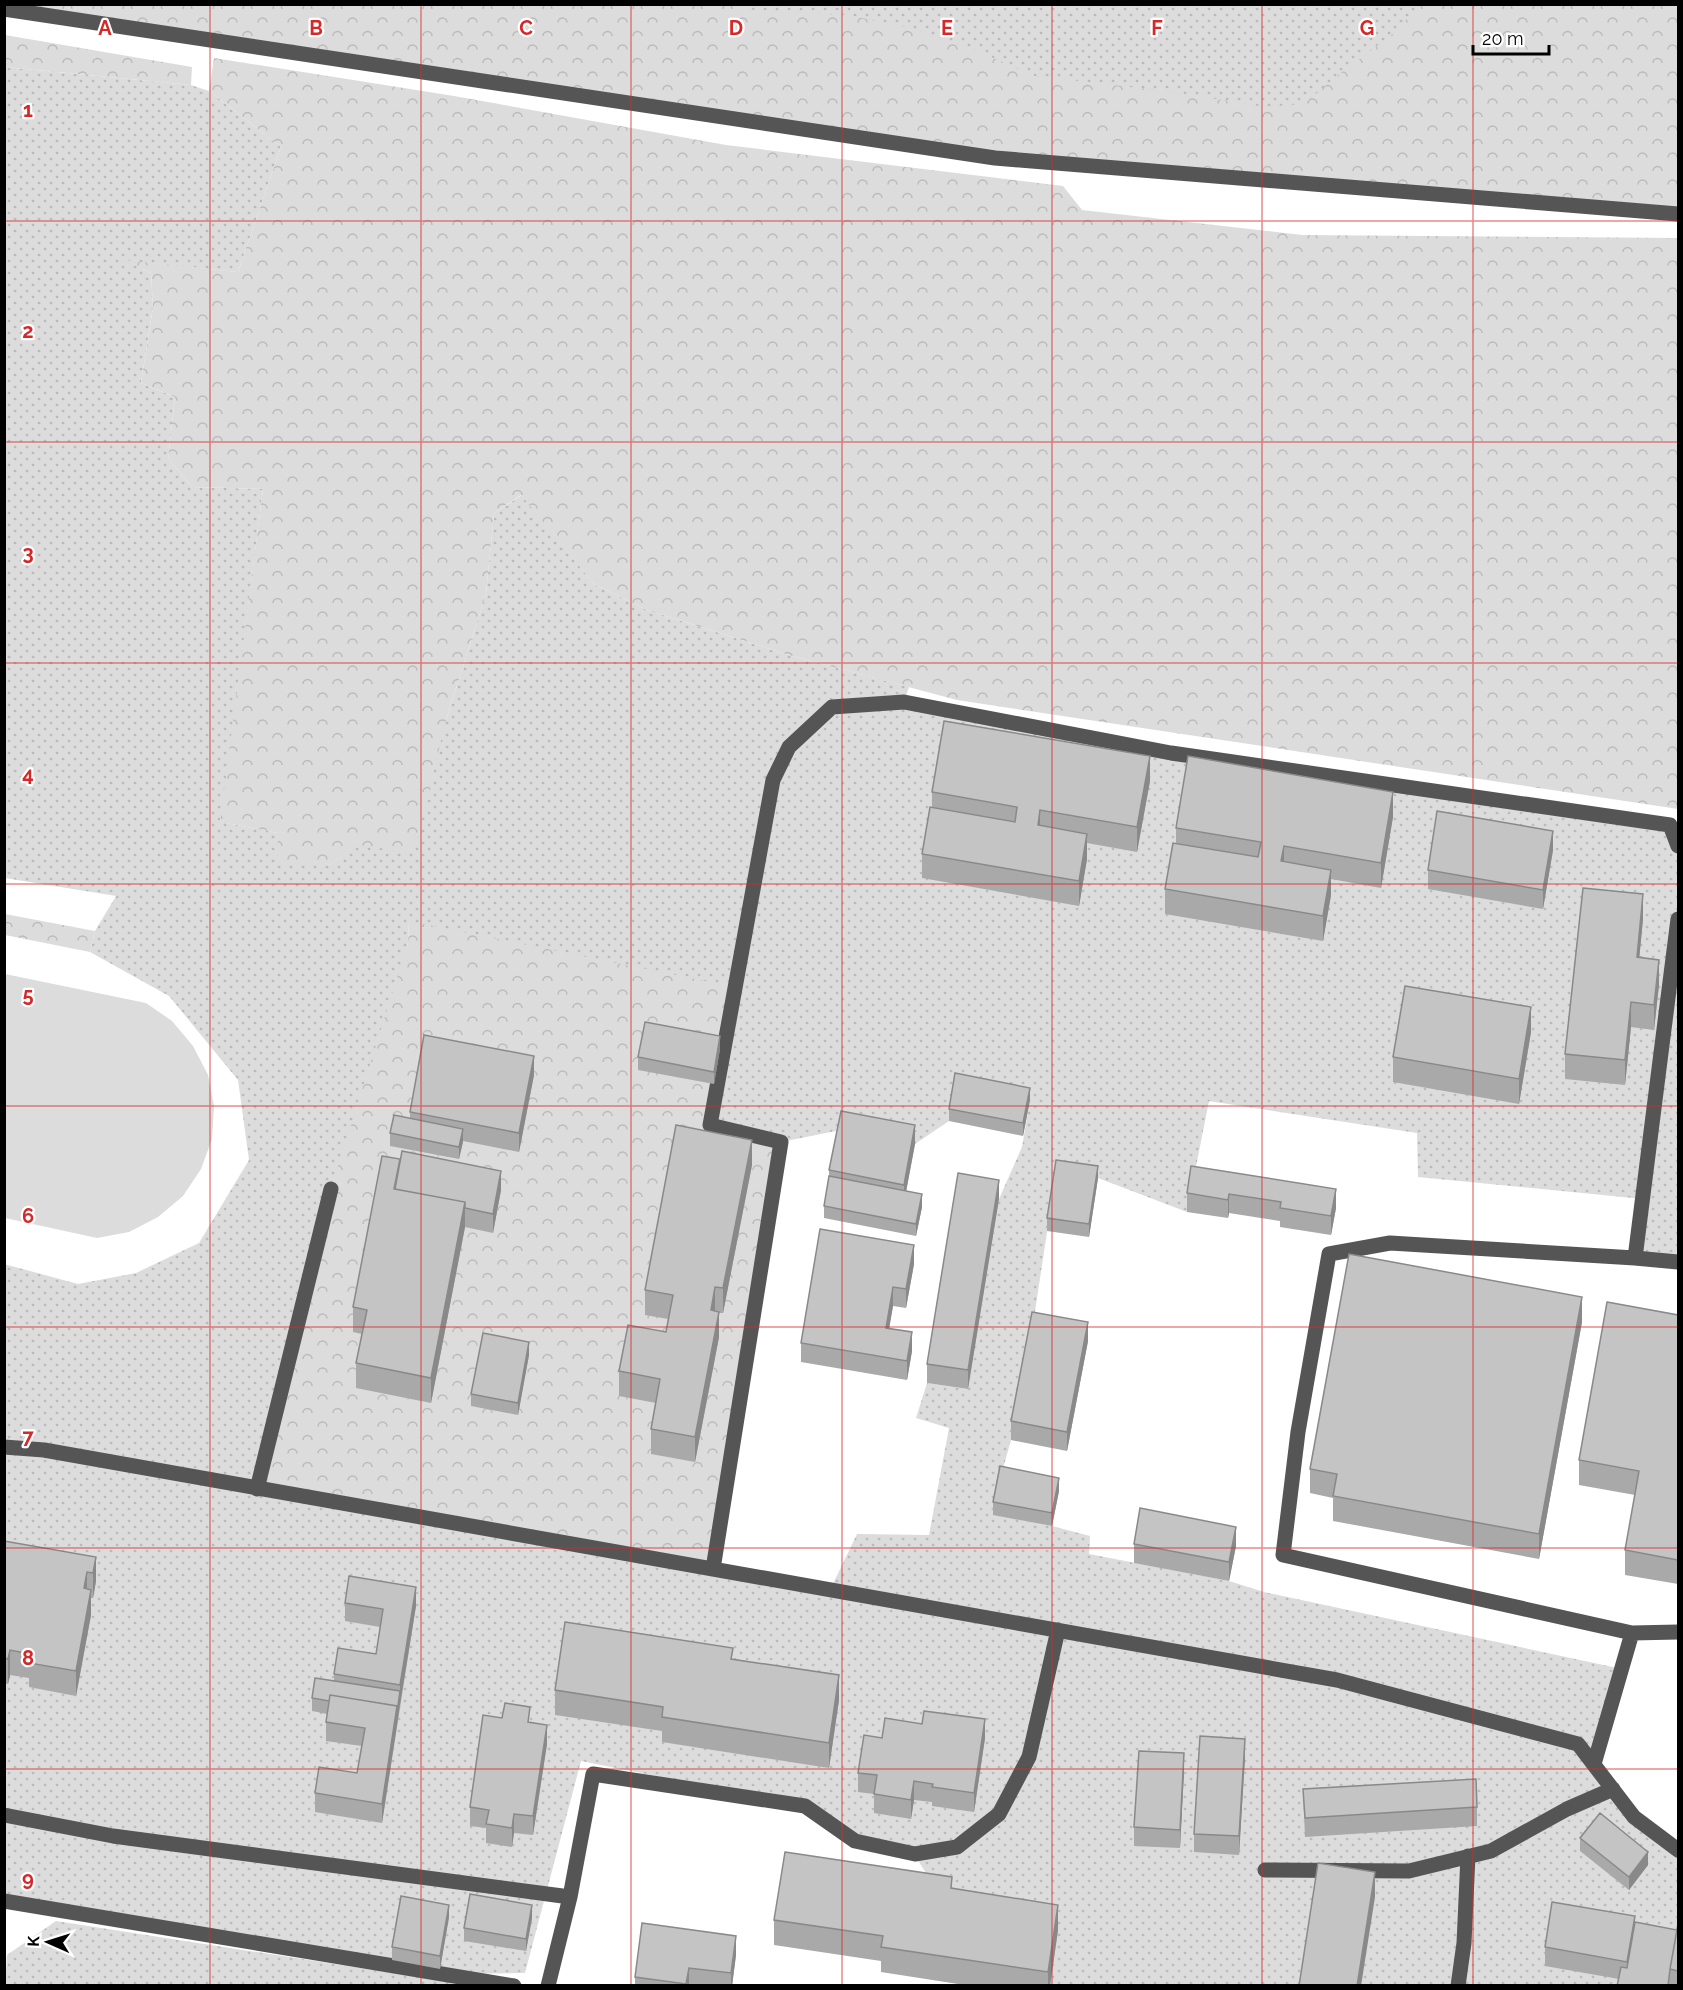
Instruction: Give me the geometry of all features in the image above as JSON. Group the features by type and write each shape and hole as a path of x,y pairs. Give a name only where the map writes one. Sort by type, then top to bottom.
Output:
{"lane":[{"path":"4,9 995,158 1678,214"},
{"path":"713,1569 781,1142 710,1125 773,780 789,747 832,707 904,702 1171,753 1674,825 1678,846"},
{"path":"1635,1258 1678,919"},
{"path":"257,1489 332,1189"},
{"path":"1678,1262 1390,1243 1329,1254 1298,1432 1283,1555 1632,1633 1678,1632"},
{"path":"4,1447 44,1450 1336,1680 1578,1744 1634,1817 1678,1850"},
{"path":"548,1986 570,1897 593,1774 805,1806 855,1841 915,1854 957,1847 999,1814 1029,1757 1058,1630"},
{"path":"1594,1764 1632,1633"},
{"path":"1265,1870 1409,1871 1491,1851 1567,1809 1613,1789"},
{"path":"4,1815 113,1836 570,1897"},
{"path":"1458,1986 1464,1943 1468,1856"},
{"path":"4,1901 514,1986"}],"green space":[{"path":"4,5 1678,5 1678,214"},
{"path":"4,5 737,5 757,11 846,15 907,27 975,50 1035,76 1173,92 1265,107 1304,104 1394,33 1419,5 1678,5 1678,214 995,158"},
{"path":"5,35 192,67 191,85 5,67"},
{"path":"214,58 454,96 726,145 1063,186 1082,210 1302,235 1678,238 1678,809 957,700 792,656 647,610 594,584 521,495 494,513 486,594 446,720 414,853 359,845 328,866 278,864 278,833 220,822 263,489 192,487 168,458 175,397 141,383 153,307 151,273 124,260 238,272 281,147 209,91"},
{"path":"5,67 191,85 209,91 281,147 238,272 127,261 151,273 153,307 141,383 175,397 168,458 192,487 263,489 221,822 278,833 328,866 358,845 446,720 486,594 494,513 522,495 594,584 647,610 792,656 909,687 904,702 1171,753 1678,826 1678,1262 1635,1258 1643,1199 1418,1177 1417,1133 1209,1101 1187,1212 1098,1178 1056,1173 1032,1331 1011,1440 993,1514 1090,1536 1089,1554 1229,1581 1264,1592 1622,1669 1594,1764 1634,1817 1678,1850 1678,1985 1050,1985 951,1913 914,1854 855,1841 805,1806 581,1761 525,1973 452,1974 5,1894 4,1264 78,1284 136,1273 199,1243 249,1160 238,1080 169,996 90,952 95,931 116,896 5,878","holes":["409,921 710,1125 781,1142 841,1130 915,1144 949,1121 955,1086 1030,1100 1022,1147 999,1199 968,1389 927,1383 916,1418 949,1428 929,1535 857,1534 830,1590 257,1489 408,943"]},
{"path":"5,914 95,931 90,952 5,935"},
{"path":"409,921 735,987 710,1125 781,1142 713,1569 257,1489 331,1189 408,943"},
{"path":"5,974 146,1003 172,1021 193,1046 208,1075 214,1106 212,1139 201,1169 183,1196 158,1217 129,1232 97,1238 5,1218"},
{"path":"56,1921 470,1985 5,1986 7,1955"}],"building":[{"path":"944,721 1150,756 1137,827 1040,810 1038,825 1087,834 1079,881 922,854 930,807 1015,822 1017,807 932,792"},
{"path":"1188,756 1393,792 1381,863 1284,846 1281,861 1331,870 1323,916 1165,889 1173,843 1258,857 1261,842 1176,828"},
{"path":"1437,811 1553,831 1543,890 1428,870"},
{"path":"1583,888 1643,894 1637,957 1659,960 1654,1005 1631,1002 1625,1060 1565,1054"},
{"path":"1405,986 1531,1007 1519,1079 1393,1057"},
{"path":"645,1022 720,1036 714,1072 638,1057"},
{"path":"424,1035 534,1056 519,1133 410,1112"},
{"path":"955,1073 1030,1088 1023,1123 949,1109"},
{"path":"841,1111 915,1125 904,1185 829,1170"},
{"path":"394,1115 463,1129 459,1147 390,1133"},
{"path":"676,1125 752,1140 723,1288 715,1287 711,1310 719,1312 695,1437 651,1429 660,1379 619,1371 628,1325 666,1332 673,1295 645,1290"},
{"path":"402,1151 501,1171 493,1214 465,1208 465,1202 395,1189"},
{"path":"382,1156 400,1159 394,1189 465,1202 431,1378 356,1363 367,1310 353,1307"},
{"path":"1056,1160 1098,1166 1089,1224 1047,1218"},
{"path":"1191,1166 1336,1189 1331,1216 1280,1208 1281,1202 1229,1194 1228,1200 1187,1193"},
{"path":"958,1173 999,1180 968,1370 927,1364"},
{"path":"829,1176 922,1194 916,1224 824,1206"},
{"path":"820,1229 914,1245 906,1289 893,1287 886,1328 912,1332 907,1361 801,1343"},
{"path":"1349,1254 1582,1297 1539,1534 1333,1496 1337,1474 1310,1469"},
{"path":"1607,1302 1678,1315 1678,1560 1625,1550 1639,1471 1579,1460"},
{"path":"1032,1312 1088,1322 1067,1432 1011,1421"},
{"path":"483,1333 529,1342 518,1403 471,1394"},
{"path":"1000,1466 1059,1478 1052,1513 993,1502"},
{"path":"1140,1508 1236,1527 1229,1562 1134,1544"},
{"path":"4,1541 96,1557 93,1573 87,1572 84,1588 91,1590 76,1671 29,1663 31,1654 10,1650 8,1659 4,1658"},
{"path":"349,1576 416,1587 400,1685 334,1674 338,1648 376,1654 383,1609 345,1603"},
{"path":"565,1622 733,1648 731,1659 839,1675 829,1743 662,1717 663,1707 555,1690"},
{"path":"315,1678 400,1691 397,1712 397,1706 330,1695 329,1701 312,1698"},
{"path":"330,1695 397,1706 382,1804 315,1793 319,1767 357,1773 365,1728 326,1722"},
{"path":"505,1703 530,1707 528,1722 547,1725 533,1816 514,1814 512,1828 486,1824 489,1810 470,1807 483,1715 502,1718"},
{"path":"924,1711 985,1719 974,1793 932,1787 933,1784 914,1781 911,1800 874,1794 877,1775 858,1773 864,1735 882,1738 885,1718 922,1724"},
{"path":"1200,1736 1245,1739 1239,1836 1194,1834"},
{"path":"1139,1751 1184,1753 1180,1830 1134,1827"},
{"path":"1476,1779 1477,1807 1305,1818 1303,1789"},
{"path":"1600,1813 1648,1852 1629,1877 1580,1838"},
{"path":"785,1852 952,1877 951,1888 1058,1905 1048,1972 881,1947 883,1936 774,1920"},
{"path":"1318,1863 1375,1872 1357,1986 1299,1986"},
{"path":"470,1894 532,1905 526,1939 464,1928"},
{"path":"401,1896 449,1905 440,1956 392,1947"},
{"path":"1552,1902 1635,1916 1627,1962 1545,1947"},
{"path":"1635,1922 1677,1930 1668,1986 1617,1986 1621,1967 1627,1968"},
{"path":"642,1923 736,1936 731,1973 689,1968 686,1984 635,1977"},
{"path":"1678,1924 1678,1971 1670,1969"}]}
